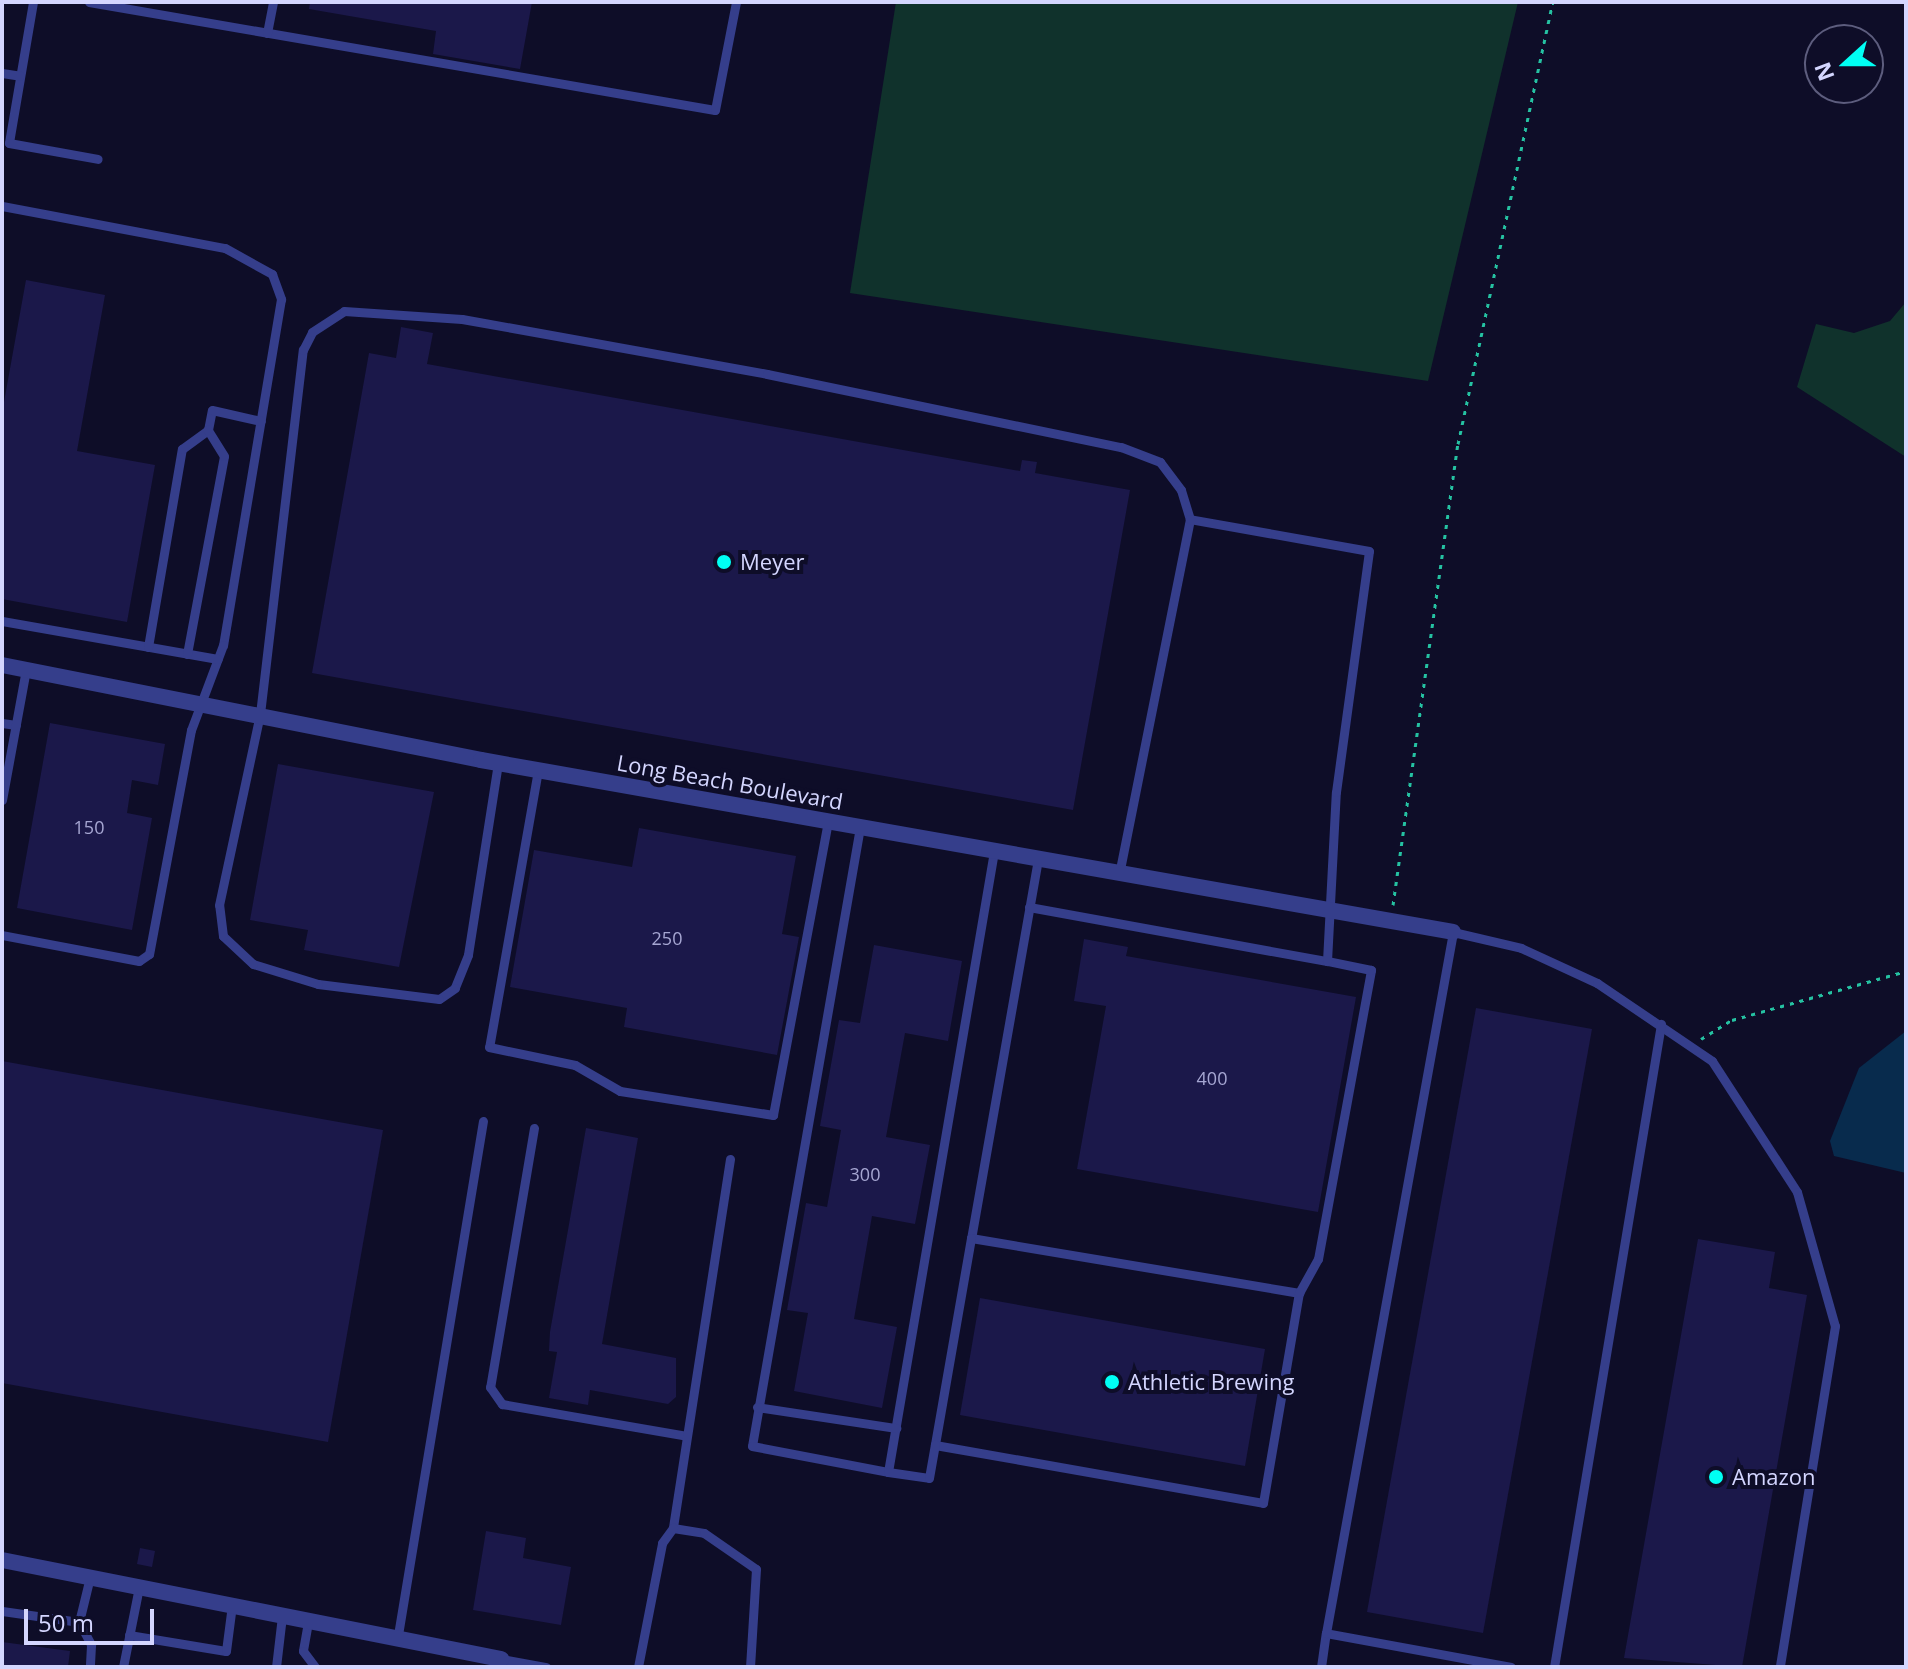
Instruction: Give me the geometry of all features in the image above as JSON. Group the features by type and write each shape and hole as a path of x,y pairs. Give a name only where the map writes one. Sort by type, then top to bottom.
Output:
{"street":[{"name":"Long Beach Boulevard","path":"2,665 498,763 1453,932"},
{"path":"2,1560 505,1662"}],"lane":[{"path":"33,2 5,143 98,159"},
{"path":"89,2 715,110 736,2"},
{"path":"157,14 159,2"},
{"path":"267,33 273,2"},
{"path":"2,73 20,76"},
{"path":"2,206 225,248 272,274 281,299 218,659 191,730 149,954 139,961 2,935"},
{"path":"498,763 468,955 455,988 439,999 414,999 318,984 253,964 223,936 218,920 260,714 303,350 312,332 344,311 462,319 1121,447 1173,476 1190,519 1119,873"},
{"path":"148,647 182,449 208,430 212,410 261,421"},
{"path":"187,654 224,456 208,430"},
{"path":"1190,519 1369,551 1336,792 1327,961"},
{"path":"2,621 218,659"},
{"path":"2,800 26,669"},
{"path":"2,723 16,725"},
{"path":"538,770 489,1047 575,1065 620,1091 773,1115 828,821"},
{"path":"860,827 752,1446 888,1472 929,1478 1038,859"},
{"path":"888,1472 994,851"},
{"path":"935,1445 1263,1503 1299,1293 1318,1259 1371,970 1029,907"},
{"path":"1321,1667 1453,932 1521,948 1597,983 1661,1024 1712,1061 1779,1157 1831,1296 1832,1376 1780,1667"},
{"path":"1554,1667 1661,1024"},
{"path":"397,1641 483,1121"},
{"path":"534,1128 490,1387 502,1404 682,1435"},
{"path":"638,1667 662,1543 673,1528 682,1435 730,1159"},
{"path":"971,1238 1299,1293"},
{"path":"757,1407 896,1428"},
{"path":"673,1528 704,1533 756,1569 750,1667"},
{"path":"90,1577 79,1622 91,1645 90,1667"},
{"path":"123,1667 139,1587"},
{"path":"129,1635 226,1651 232,1605"},
{"path":"2,1611 79,1622"},
{"path":"276,1667 282,1616"},
{"path":"308,1622 303,1651 315,1667"},
{"path":"1326,1633 1511,1667"},
{"path":"505,1662 546,1667"}],"path":[{"path":"1391,921 1458,444 1553,2"},
{"path":"1695,1049 1703,1035 1732,1020 1906,971"}],"green space":[{"path":"896,2 1518,2 1428,381 850,293"},
{"path":"1906,302 1906,457 1797,387 1816,324 1854,333 1890,321"}],"water":[{"path":"1906,1031 1906,1173 1834,1156 1830,1141 1859,1068"}],"building":[{"path":"310,2 532,2 520,69 433,54 436,31 309,9"},
{"path":"26,280 105,295 77,451 155,465 127,622 2,599 2,413"},
{"name":"Meyer","path":"401,327 433,333 427,364 1020,471 1022,460 1037,462 1035,473 1130,490 1073,810 312,673 369,353 396,358"},
{"path":"50,723 165,744 158,785 132,780 127,813 152,818 132,930 17,908"},
{"path":"278,764 434,792 399,967 304,950 308,930 250,920"},
{"path":"639,828 796,856 782,934 799,937 777,1055 624,1027 627,1008 510,987 534,850 632,867"},
{"path":"1084,939 1128,947 1126,956 1356,997 1318,1212 1077,1169 1106,1006 1074,1001"},
{"path":"874,945 962,961 948,1041 905,1033 886,1137 930,1145 915,1224 872,1216 854,1319 897,1327 882,1408 794,1391 808,1313 787,1310 806,1203 827,1207 841,1130 820,1126 839,1020 860,1023"},
{"path":"1476,1008 1592,1029 1483,1633 1367,1612"},
{"path":"2,1061 383,1130 328,1442 2,1383"},
{"path":"586,1128 638,1138 602,1344 676,1358 676,1397 668,1404 590,1390 588,1405 549,1398 557,1352 549,1351 550,1332"},
{"name":"Amazon","path":"1698,1239 1775,1252 1769,1288 1807,1295 1742,1667 1624,1658"},
{"name":"Athletic Brewing","path":"980,1298 1265,1349 1245,1466 960,1415"},
{"path":"486,1531 526,1538 523,1558 571,1567 561,1625 473,1610"},
{"path":"140,1548 155,1551 152,1567 137,1564"},
{"path":"2,1642 70,1651 68,1667 2,1667"}],"place":[{"name":"Meyer","path":"724,562"},
{"name":"Athletic Brewing","path":"1112,1382"},
{"name":"Amazon","path":"1716,1477"}]}
